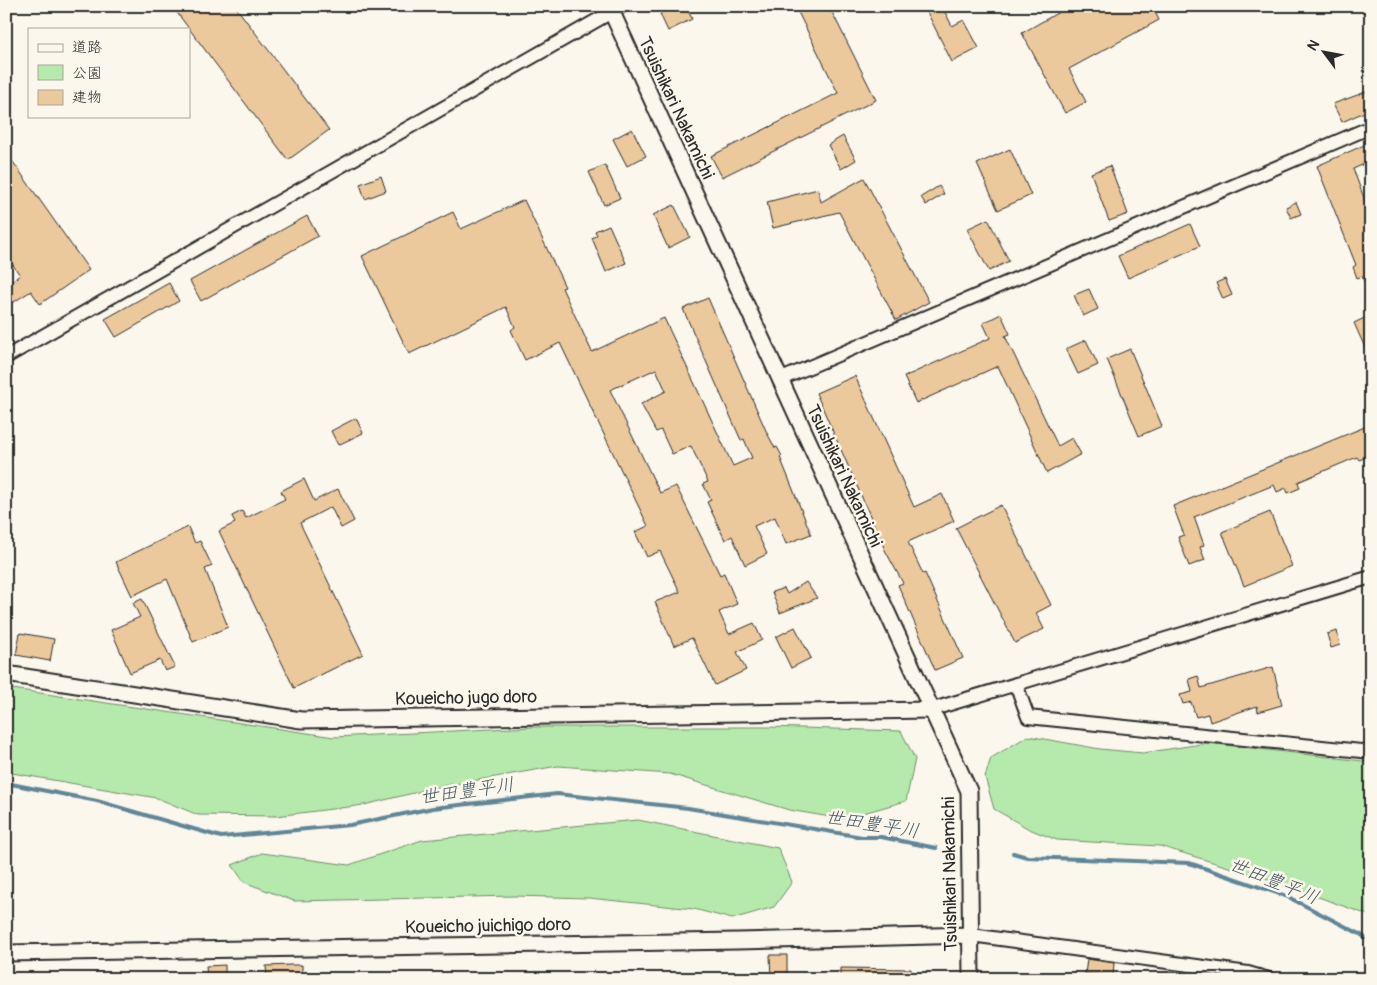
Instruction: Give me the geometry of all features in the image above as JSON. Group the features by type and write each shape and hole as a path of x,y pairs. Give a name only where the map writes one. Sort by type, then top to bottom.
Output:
{"street":[{"path":"6,357 614,8"},
{"name":"Tsuishikari Nakamichi","path":"614,8 779,380 968,791 971,979"},
{"path":"779,380 1371,127"},
{"path":"930,710 1371,577"},
{"name":"Koueicho jugo doro","path":"6,674 300,720 930,710"},
{"path":"1016,684 1028,717 1371,752"},
{"path":"971,935 1248,973 1269,979"},
{"name":"Koueicho juichigo doro","path":"6,953 738,941 971,935"}],"green space":[{"path":"6,688 334,737 532,727 768,727 901,731 915,759 906,801 842,819 789,810 670,774 558,766 438,787 364,805 276,816 198,815 157,798 6,772"},
{"path":"1028,736 1100,749 1143,753 1208,743 1371,762 1371,916 1271,880 1160,846 1057,840 1029,829 994,809 985,777 991,758"},
{"path":"638,820 778,848 792,882 774,907 732,919 694,909 589,898 514,896 294,901 244,882 232,865 262,853 349,865 422,840"}],"building":[{"path":"172,6 235,6 329,130 288,160"},
{"path":"675,6 686,6 692,19 668,31 660,14"},
{"path":"795,6 829,6 876,100 722,177 711,156 838,93"},
{"path":"924,6 942,6 952,26 964,20 979,48 952,62"},
{"path":"1056,6 1152,6 1159,20 1069,69 1086,102 1065,113 1022,33 1059,12"},
{"path":"1371,90 1371,109 1342,122 1333,104"},
{"path":"632,129 646,156 627,166 613,139"},
{"path":"843,136 856,160 841,169 828,145"},
{"path":"1371,142 1371,161 1353,169 1371,216 1370,296 1362,276 1357,278 1353,267 1356,265 1317,166"},
{"path":"1010,149 1031,195 998,210 977,164"},
{"path":"6,152 89,270 40,304 31,291 6,307 6,285 20,275 6,255"},
{"path":"605,165 620,198 604,205 589,172"},
{"path":"1110,166 1128,214 1109,221 1091,173"},
{"path":"381,176 386,191 365,199 360,184"},
{"path":"864,178 929,302 896,320 839,212 773,228 767,202 818,189 821,202"},
{"path":"939,186 944,194 926,205 921,197"},
{"path":"524,200 565,287 562,288 592,352 664,318 733,466 752,458 744,439 741,440 683,309 708,298 767,433 782,456 780,457 811,534 786,544 775,517 754,526 767,554 745,565 732,536 725,540 707,502 711,500 703,484 708,482 691,446 672,454 661,430 656,432 641,404 666,391 656,369 610,390 660,493 676,486 720,575 724,573 737,604 719,612 729,634 754,623 762,640 737,652 746,670 715,685 692,638 674,646 655,602 680,592 660,551 647,557 635,532 648,526 560,343 525,360 511,330 515,327 506,307 409,354 362,256 453,212 461,229"},
{"path":"1296,202 1301,214 1291,218 1286,207"},
{"path":"674,205 690,237 668,248 653,215"},
{"path":"307,216 318,236 201,301 190,281"},
{"path":"988,219 1009,261 989,271 967,229"},
{"path":"1190,224 1200,246 1128,278 1118,256"},
{"path":"609,225 626,263 606,272 592,238 597,235 595,231"},
{"path":"1225,279 1232,295 1223,299 1216,283"},
{"path":"169,283 179,301 116,337 105,319"},
{"path":"1089,289 1098,309 1083,316 1074,295"},
{"path":"1001,314 1010,334 1005,336 1058,446 1072,438 1081,454 1047,473 998,366 916,403 904,377 990,338 983,323"},
{"path":"1371,315 1371,361 1354,323"},
{"path":"1086,340 1098,365 1078,374 1066,349"},
{"path":"1130,349 1162,426 1139,436 1107,359"},
{"path":"855,376 914,507 942,494 954,521 908,542 923,574 925,573 963,658 935,670 898,585 903,583 886,552 816,393"},
{"path":"356,418 363,433 338,445 331,431"},
{"path":"1367,426 1371,435 1371,451 1367,453 1369,456 1359,460 1357,457 1298,482 1300,488 1288,493 1286,488 1277,492 1274,485 1194,517 1204,545 1200,547 1205,560 1189,566 1178,537 1184,535 1173,506"},
{"path":"304,479 314,501 338,489 354,521 341,528 331,507 300,523 363,654 294,688 219,531 235,523 232,516 242,511 246,518 285,499 281,491"},
{"path":"1001,505 1051,605 1036,613 1044,629 1015,643 956,528"},
{"path":"1270,512 1292,566 1244,586 1222,532"},
{"path":"188,527 195,543 200,541 212,566 205,569 228,627 193,642 167,579 132,596 116,562"},
{"path":"806,582 817,598 780,613 772,592 784,588 787,594"},
{"path":"142,599 175,667 165,671 160,660 130,673 111,630 140,617 133,603"},
{"path":"795,627 811,658 791,668 776,637"},
{"path":"1337,631 1340,645 1331,648 1327,634"},
{"path":"20,633 54,639 50,661 16,655"},
{"path":"1273,667 1282,705 1258,712 1257,706 1210,722 1208,714 1196,717 1191,702 1183,704 1180,695 1192,692 1189,679 1198,676 1201,688"},
{"path":"770,955 787,955 787,979 771,979"},
{"path":"1087,959 1114,963 1113,976 1085,974"},
{"path":"225,965 225,977 207,978 206,966"},
{"path":"302,965 302,979 267,979 266,966"},
{"path":"840,968 911,969 912,979 840,979"}],"waterway":[{"name":"世田豊平川","path":"6,783 97,801 221,837 350,825 433,808 557,794 688,808 862,837 881,837 936,848"},
{"name":"世田豊平川","path":"1013,853 1027,857 1189,863 1286,896 1360,934 1371,942"}]}
